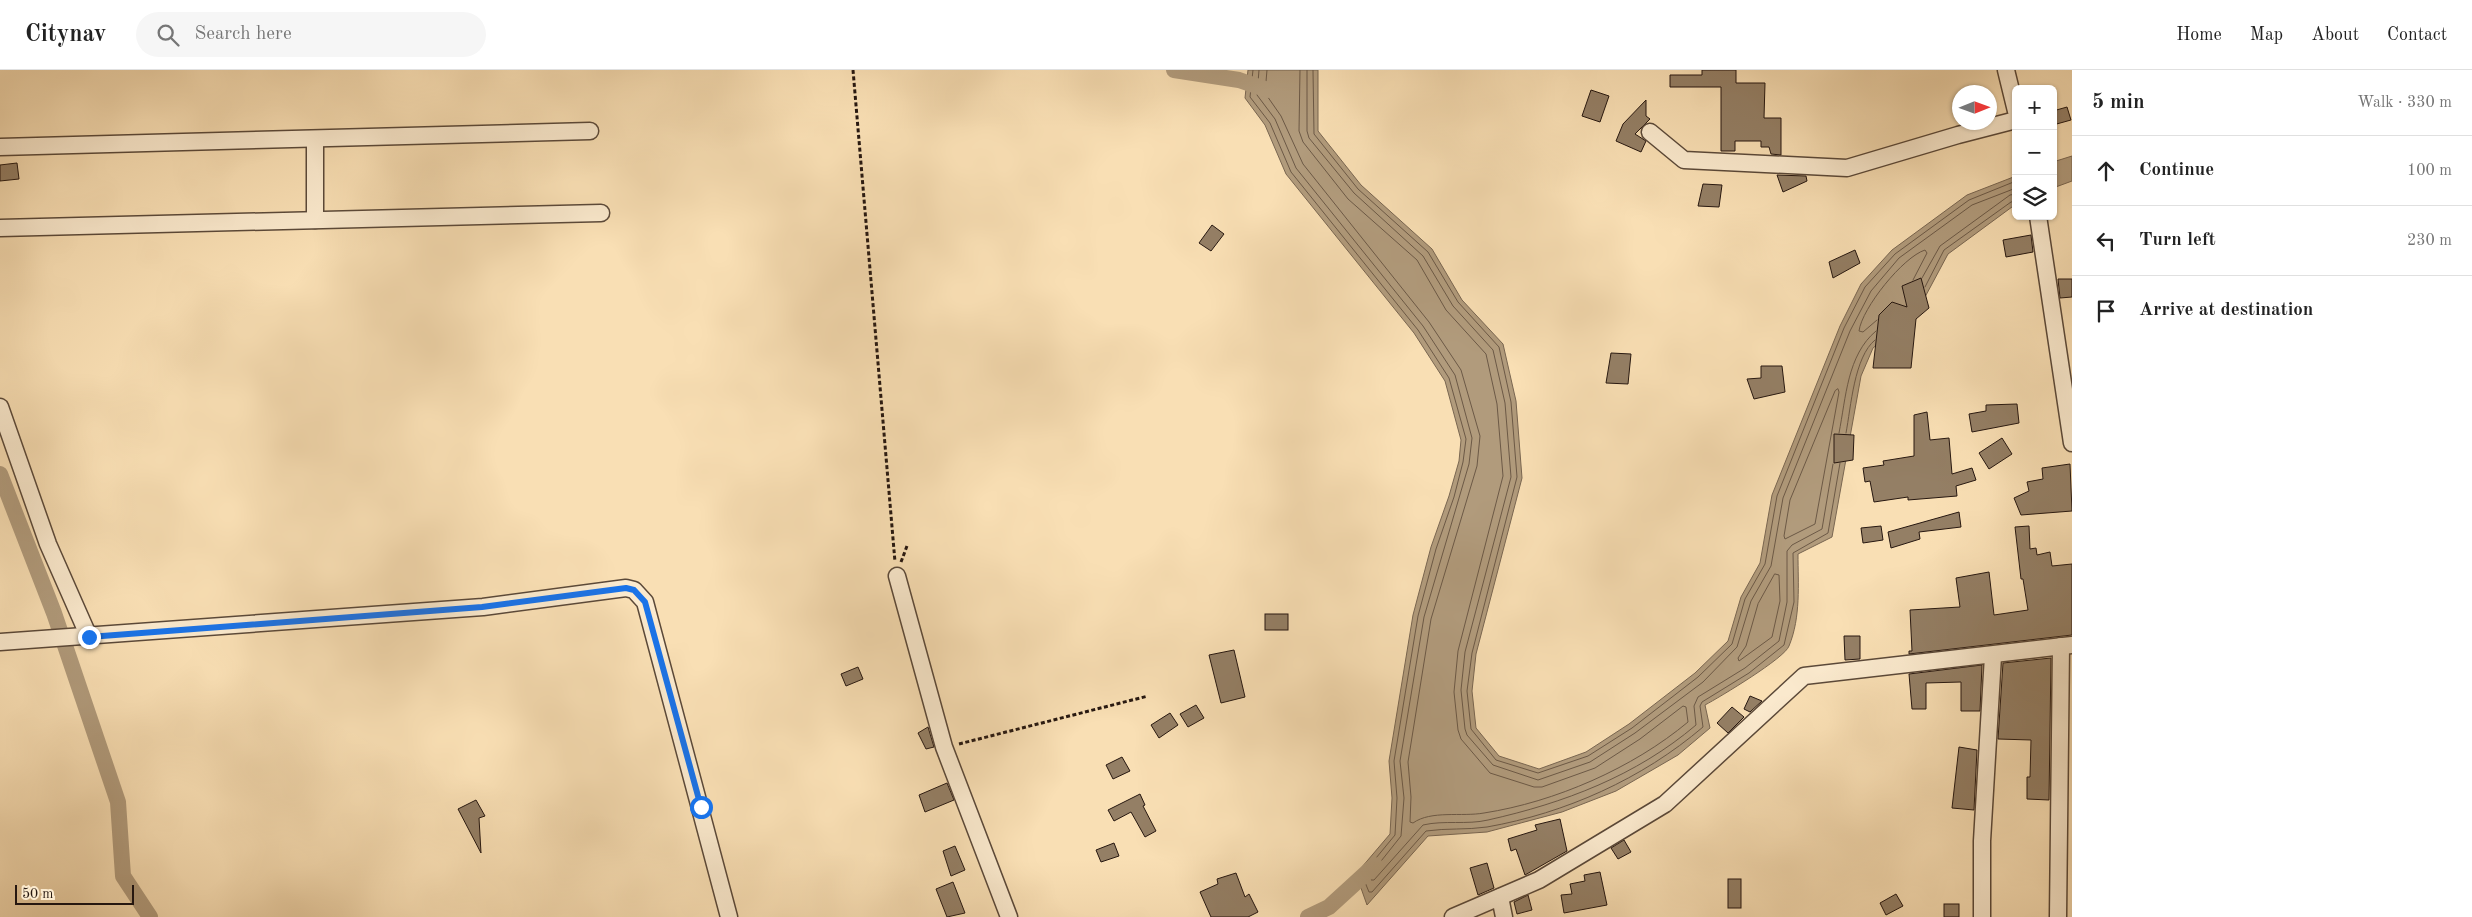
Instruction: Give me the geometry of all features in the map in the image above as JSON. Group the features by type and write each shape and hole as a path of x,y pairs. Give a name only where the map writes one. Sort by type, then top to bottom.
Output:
{"street":[{"path":"2006,70 2012,95"},
{"path":"1650,132 1684,160 1847,168 2012,121"},
{"path":"0,147 590,131"},
{"path":"315,220 316,138"},
{"path":"0,228 600,213"},
{"path":"2039,220 2072,443"},
{"path":"0,407 48,544 89,637"},
{"path":"897,576 944,747 1009,917"},
{"path":"0,642 482,607 626,588 634,590 645,602 729,917"},
{"path":"1453,917 1539,880 1665,804 1804,676 1993,656 2066,646 2058,917"},
{"path":"1982,917 1982,841 1993,656"},
{"path":"1500,897 1504,917"}],"path":[{"path":"853,70 897,576"},
{"path":"897,576 907,546"},
{"path":"944,747 1148,696"}],"water":[{"path":"1248,70 1318,70 1318,131 1361,185 1432,249 1462,300 1503,344 1516,401 1522,478 1476,654 1472,691 1476,728 1499,756 1539,769 1586,752 1629,724 1695,673 1728,641 1741,597 1760,563 1772,495 1840,326 1861,284 1892,250 1967,195 2012,178 2012,207 1948,254 1917,312 1873,348 1861,376 1832,537 1798,554 1797,612 1793,635 1785,652 1751,677 1705,705 1710,728 1678,755 1616,791 1562,812 1487,832 1428,836 1367,905 1356,874 1390,834 1392,798 1389,761 1413,615 1431,547 1459,461 1461,440 1445,381 1414,333 1286,174 1265,125 1245,98"},
{"path":"2072,156 2072,181 2057,187 2057,175 2057,161"}],"building":[{"path":"1702,70 1736,70 1736,83 1765,83 1764,118 1781,118 1781,155 1771,154 1769,147 1761,147 1761,141 1735,141 1735,151 1721,151 1721,87 1670,87 1670,75 1702,75"},
{"path":"1591,90 1609,96 1600,122 1582,116"},
{"path":"1646,100 1646,116 1650,119 1635,134 1646,141 1641,152 1616,141 1623,124"},
{"path":"2067,107 2071,120 2057,124 2057,110"},
{"path":"17,163 19,179 0,181 0,165"},
{"path":"1777,175 1806,176 1807,181 1783,192"},
{"path":"1703,184 1722,185 1719,207 1698,206"},
{"path":"1212,225 1224,234 1211,251 1199,243"},
{"path":"2031,235 2033,252 2006,257 2003,240"},
{"path":"1855,250 1860,263 1833,278 1829,262"},
{"path":"1921,278 1929,308 1916,319 1911,368 1873,368 1879,315 1892,302 1907,307 1902,286"},
{"path":"2058,279 2072,279 2072,297 2060,298"},
{"path":"1611,353 1631,354 1628,384 1606,383"},
{"path":"1761,366 1782,366 1785,392 1754,399 1747,379 1761,378"},
{"path":"2017,404 2019,423 1972,432 1969,414 1986,411 1986,405"},
{"path":"1927,412 1930,440 1949,438 1952,474 1972,468 1976,480 1956,486 1957,496 1908,500 1908,497 1874,502 1870,481 1865,482 1863,468 1884,465 1883,461 1914,456 1914,415"},
{"path":"1834,434 1854,435 1853,460 1834,463"},
{"path":"2002,438 2012,454 1989,469 1979,453"},
{"path":"2070,464 2072,511 2021,515 2014,498 2029,491 2027,482 2043,479 2042,468"},
{"path":"1959,512 1961,527 1919,532 1920,539 1891,548 1888,532"},
{"path":"1881,526 1883,540 1863,543 1861,528"},
{"path":"2029,526 2030,549 2036,548 2037,555 2050,552 2052,566 2072,564 2072,635 1909,654 1909,651 1912,651 1910,610 1960,607 1956,578 1989,572 1994,615 2028,610 2023,579 2021,579 2015,527"},
{"path":"1265,614 1288,614 1288,630 1265,630"},
{"path":"1844,636 1860,636 1860,659 1845,660"},
{"path":"1234,650 1245,697 1221,703 1209,655"},
{"path":"2051,658 2049,800 2027,799 2027,777 2030,777 2031,740 1998,739 2003,663"},
{"path":"1982,665 1980,711 1961,711 1961,682 1926,683 1926,709 1912,709 1909,674"},
{"path":"858,667 863,679 846,686 841,674"},
{"path":"1750,696 1762,701 1750,712 1744,709"},
{"path":"1196,705 1204,718 1188,727 1180,714"},
{"path":"1732,707 1744,717 1728,733 1717,723"},
{"path":"1170,713 1178,725 1159,738 1151,725"},
{"path":"928,727 934,747 926,749 918,733"},
{"path":"1959,747 1977,750 1974,810 1952,808"},
{"path":"1122,757 1130,771 1113,779 1106,765"},
{"path":"947,783 954,800 925,812 919,795"},
{"path":"1140,794 1145,805 1143,806 1156,831 1145,837 1131,812 1114,821 1108,810"},
{"path":"476,800 485,816 479,818 481,853 458,809"},
{"path":"1560,819 1567,851 1525,875 1516,849 1511,851 1508,839 1537,830 1535,825"},
{"path":"1624,840 1631,852 1618,859 1611,848"},
{"path":"1114,843 1119,856 1101,862 1096,850"},
{"path":"955,846 965,870 951,876 943,851"},
{"path":"1487,863 1494,888 1478,895 1470,868"},
{"path":"1600,872 1607,905 1564,913 1561,895 1572,894 1570,884 1585,881 1584,875"},
{"path":"1236,873 1245,897 1249,894 1258,912 1248,917 1211,917 1200,892 1218,884 1217,879"},
{"path":"1728,879 1741,879 1741,908 1728,908"},
{"path":"953,882 965,913 947,917 936,889"},
{"path":"1896,894 1903,906 1886,915 1880,903"},
{"path":"1528,895 1532,910 1517,914 1514,902"},
{"path":"1944,904 1959,904 1959,917 1944,917"}],"waterway":[{"path":"1174,70 1239,80 1268,90"},
{"path":"0,474 54,613 118,802 123,876 150,917"},
{"path":"1308,917 1329,907 1375,865"}],"route":[{"path":"89,637 482,607 626,588 634,590 645,602 701,807"}]}
